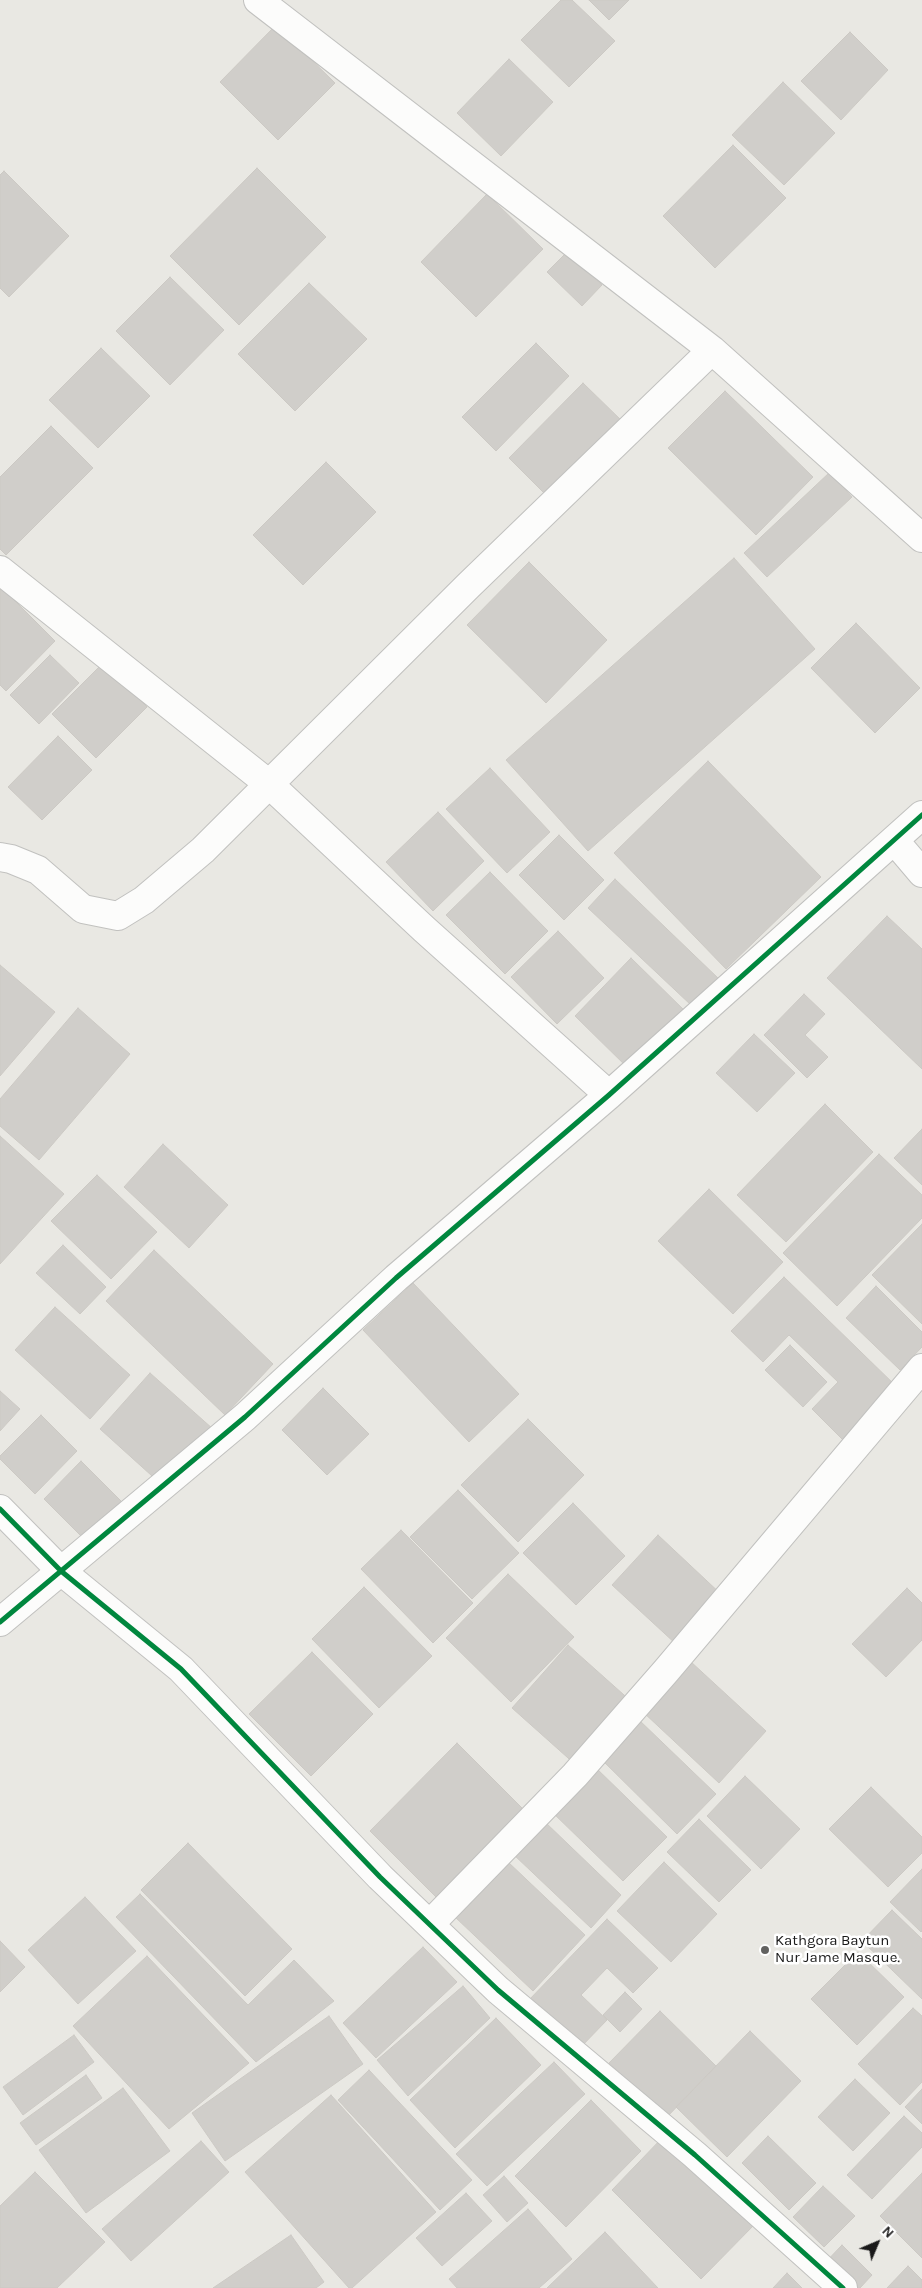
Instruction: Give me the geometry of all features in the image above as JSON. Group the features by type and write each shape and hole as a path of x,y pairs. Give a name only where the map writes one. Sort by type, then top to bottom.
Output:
{"street":[{"path":"258,0 712,350 922,538"},
{"path":"0,857 11,859 38,870 83,909 118,916 144,900 203,850 468,586 712,350"},
{"path":"0,570 269,784 424,929 609,1095"},
{"path":"0,1622 245,1418 396,1278 609,1095 922,815"},
{"path":"894,840 922,873"},
{"path":"430,1924 575,1775 666,1671 922,1368"},
{"path":"0,1509 61,1571 181,1669 380,1877 498,1990 694,2156 843,2288"}],"building":[{"path":"561,0 572,0 615,41 569,87 521,40"},
{"path":"589,0 629,0 609,20"},
{"path":"276,25 335,83 278,140 220,82"},
{"path":"850,32 888,70 841,120 801,81"},
{"path":"509,59 553,102 501,156 457,113"},
{"path":"783,82 835,133 784,185 732,135"},
{"path":"733,145 786,198 715,268 663,216"},
{"path":"257,168 326,237 239,325 170,256"},
{"path":"4,171 69,236 9,297 0,288 0,175"},
{"path":"487,194 543,249 476,317 421,262"},
{"path":"567,252 602,285 582,306 547,272"},
{"path":"170,277 224,330 170,385 116,331"},
{"path":"309,283 367,339 295,411 238,354"},
{"path":"536,343 569,376 496,451 462,417"},
{"path":"101,348 150,396 98,448 49,400"},
{"path":"583,383 623,422 548,497 509,458"},
{"path":"725,391 813,477 756,535 668,448"},
{"path":"51,426 93,468 6,555 0,549 0,477"},
{"path":"326,462 376,512 303,585 253,535"},
{"path":"830,472 852,497 767,577 744,553"},
{"path":"734,558 815,649 588,851 506,760"},
{"path":"529,562 607,640 546,703 467,625"},
{"path":"0,586 55,641 6,691 0,685"},
{"path":"856,623 920,688 875,733 811,668"},
{"path":"50,655 79,683 39,724 10,695"},
{"path":"103,663 147,707 96,758 52,714"},
{"path":"58,736 92,770 42,820 8,787"},
{"path":"708,761 821,877 726,969 614,853"},
{"path":"490,768 550,832 507,873 446,809"},
{"path":"438,812 484,861 433,911 386,862"},
{"path":"559,835 604,880 564,920 519,875"},
{"path":"490,872 548,931 505,974 446,915"},
{"path":"615,879 719,979 692,1006 588,908"},
{"path":"887,916 922,949 922,1069 827,978"},
{"path":"558,931 604,978 557,1024 511,977"},
{"path":"631,958 687,1013 631,1071 575,1016"},
{"path":"0,965 55,1012 0,1076"},
{"path":"804,994 825,1014 805,1035 828,1057 807,1078 764,1035"},
{"path":"78,1008 130,1054 39,1160 0,1126 0,1099"},
{"path":"754,1034 795,1073 757,1112 716,1073"},
{"path":"825,1104 873,1152 786,1242 737,1195"},
{"path":"922,1129 922,1185 894,1158"},
{"path":"0,1136 64,1194 0,1264"},
{"path":"163,1144 228,1205 189,1248 124,1187"},
{"path":"879,1154 922,1195 922,1218 837,1306 783,1253"},
{"path":"97,1175 157,1232 111,1279 51,1221"},
{"path":"709,1189 783,1262 733,1314 658,1241"},
{"path":"922,1224 922,1324 872,1275"},
{"path":"63,1245 106,1287 80,1314 36,1273"},
{"path":"154,1250 273,1364 225,1415 106,1301"},
{"path":"784,1277 899,1389 846,1443 812,1409 838,1382 789,1335 763,1362 731,1331"},
{"path":"413,1283 519,1394 469,1442 363,1330"},
{"path":"876,1286 922,1332 922,1347 900,1370 846,1318"},
{"path":"55,1307 130,1375 90,1419 15,1350"},
{"path":"790,1345 827,1382 803,1407 765,1370"},
{"path":"150,1373 213,1429 162,1485 100,1429"},
{"path":"323,1388 369,1434 327,1475 282,1430"},
{"path":"0,1391 20,1409 0,1431"},
{"path":"41,1415 77,1451 35,1494 0,1459 0,1456"},
{"path":"528,1419 584,1475 518,1542 461,1485"},
{"path":"81,1461 122,1502 84,1539 44,1499"},
{"path":"458,1490 519,1553 472,1599 410,1537"},
{"path":"573,1503 625,1556 576,1605 523,1553"},
{"path":"401,1530 473,1603 433,1643 361,1569"},
{"path":"658,1535 723,1596 677,1645 612,1585"},
{"path":"508,1574 574,1637 511,1702 446,1638"},
{"path":"364,1587 432,1656 379,1708 312,1639"},
{"path":"907,1588 922,1603 922,1640 886,1677 852,1644"},
{"path":"568,1645 633,1703 577,1766 512,1708"},
{"path":"312,1652 373,1714 311,1776 249,1714"},
{"path":"690,1661 766,1731 719,1783 643,1712"},
{"path":"637,1718 716,1794 677,1834 599,1757"},
{"path":"457,1743 524,1810 437,1898 370,1831"},
{"path":"593,1765 667,1837 623,1881 550,1810"},
{"path":"745,1776 800,1829 761,1869 707,1816"},
{"path":"871,1787 922,1837 922,1853 888,1887 829,1829"},
{"path":"699,1819 751,1870 719,1902 667,1852"},
{"path":"544,1821 621,1895 591,1928 513,1854"},
{"path":"188,1843 292,1949 245,1996 141,1890"},
{"path":"507,1861 585,1935 533,1991 455,1917"},
{"path":"664,1862 717,1914 671,1962 617,1911"},
{"path":"922,1869 922,1931 921,1932 890,1902"},
{"path":"140,1894 248,2005 294,1960 334,2001 256,2062 116,1917"},
{"path":"85,1897 136,1951 78,2004 28,1950"},
{"path":"892,1910 922,1939 922,1999 862,1941"},
{"path":"607,1919 658,1968 633,1993 607,1968 581,1995 607,2020 578,2050 528,2001"},
{"path":"0,1941 25,1967 0,1992"},
{"path":"423,1947 457,1982 376,2058 343,2023"},
{"path":"858,1952 904,1997 857,2045 811,1999"},
{"path":"147,1956 249,2063 169,2129 73,2026"},
{"path":"463,1986 490,2018 408,2096 377,2060"},
{"path":"625,1992 642,2009 620,2032 603,2015"},
{"path":"913,2008 922,2016 922,2082 900,2105 858,2064"},
{"path":"660,2011 716,2066 666,2118 609,2063"},
{"path":"329,2016 363,2064 225,2161 192,2113"},
{"path":"496,2018 541,2065 455,2148 410,2100"},
{"path":"750,2031 801,2081 727,2157 676,2107"},
{"path":"74,2035 94,2062 23,2115 3,2087"},
{"path":"554,2062 585,2094 487,2186 456,2154"},
{"path":"369,2070 472,2180 440,2210 338,2100"},
{"path":"86,2075 102,2098 36,2145 20,2123"},
{"path":"855,2079 890,2113 853,2151 818,2117"},
{"path":"123,2088 170,2151 86,2213 39,2150"},
{"path":"922,2089 922,2124 905,2107"},
{"path":"331,2095 436,2212 352,2288 349,2288 245,2172"},
{"path":"591,2100 641,2151 566,2227 515,2176"},
{"path":"904,2116 922,2133 922,2147 872,2199 847,2175"},
{"path":"664,2136 754,2225 701,2279 612,2190"},
{"path":"768,2136 816,2183 789,2210 742,2163"},
{"path":"201,2141 229,2172 131,2261 102,2229"},
{"path":"35,2172 105,2242 57,2288 0,2288 0,2206"},
{"path":"922,2173 922,2258 880,2216"},
{"path":"504,2176 528,2203 507,2222 483,2195"},
{"path":"823,2186 855,2216 824,2247 793,2217"},
{"path":"466,2193 492,2221 442,2266 416,2238"},
{"path":"528,2209 572,2259 539,2288 457,2288 449,2279"},
{"path":"605,2232 658,2288 547,2288"},
{"path":"291,2235 324,2282 316,2288 213,2288"},
{"path":"842,2245 872,2275 860,2288 845,2288 822,2266"},
{"path":"908,2266 922,2280 922,2288 887,2288"},
{"path":"787,2273 802,2288 773,2288"}],"cycle path":[{"path":"0,1622 245,1417 396,1278 609,1095 922,815"},
{"path":"0,1509 61,1571 181,1669 380,1877 498,1990 695,2155 843,2288"}],"place":[{"name":"Kathgora Baytun Nur Jame Masque.","path":"765,1950"}]}
